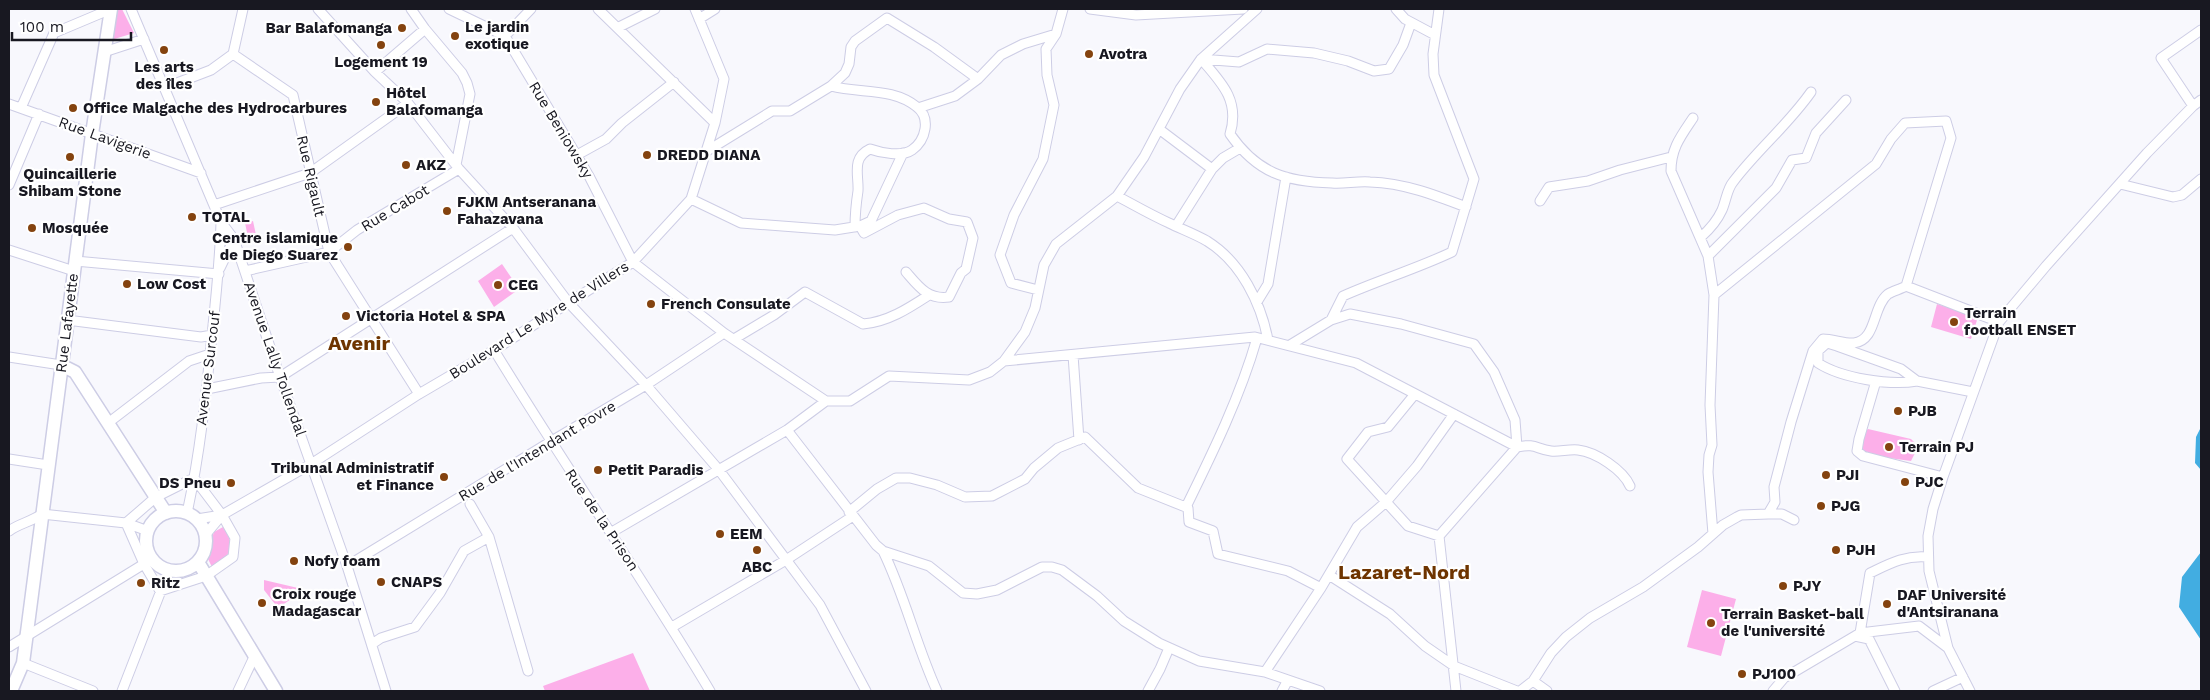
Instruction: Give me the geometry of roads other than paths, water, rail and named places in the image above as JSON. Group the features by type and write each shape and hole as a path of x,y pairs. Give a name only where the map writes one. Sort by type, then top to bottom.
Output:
{"main road":[{"name":"Rue Lafayette","path":"11,691 23,663 74,266 111,9"},
{"path":"61,365 75,372 166,512"},
{"path":"176,511 192,516 206,534 204,554 198,562 189,568 179,571 169,570 148,562 148,530 155,520 166,512 176,511"},
{"path":"198,562 276,691"}],"street":[{"path":"21,108 54,33 111,9"},
{"name":"Avenue Lally Tollendal","path":"130,9 214,205 222,222 234,239 280,377 347,566 386,691"},
{"path":"164,88 211,70 233,54 243,9"},
{"path":"318,9 375,72 408,104 458,167 513,228 568,302 646,386 719,470 820,605 866,691"},
{"path":"411,9 424,29 462,74 470,94 458,167"},
{"path":"449,9 505,36 531,9"},
{"path":"598,9 619,27 715,123"},
{"path":"619,27 655,9"},
{"name":"Boulevard Le Myre de Villers","path":"192,516 222,515 311,464 419,394 494,350 633,262 691,199 715,123 724,79 695,9"},
{"path":"699,19 715,9"},
{"path":"1038,290 1011,283 1000,255 1014,215 1043,160 1054,105 1047,75 1046,49 1056,34 1063,9"},
{"path":"1090,9 1136,16 1243,9"},
{"path":"612,532 787,430 826,401 850,401 889,376 969,380 990,372 1004,361 1025,332 1035,308 1044,265 1056,244 1118,196 1144,156 1180,89 1202,59 1257,9"},
{"path":"1396,9 1405,19 1435,35"},
{"path":"1331,320 1342,296 1381,279 1427,264 1452,252 1474,180 1434,75 1433,54 1439,9"},
{"path":"707,151 772,111 790,111 831,86 845,73 849,64 851,47 855,41 888,13 978,79"},
{"path":"1202,59 1239,62 1268,49 1314,53 1348,61 1374,71 1390,69 1403,45 1411,23"},
{"path":"375,72 424,29"},
{"path":"2193,106 2161,58 2201,30"},
{"path":"918,108 955,96 978,79 1001,55 1022,44 1056,34"},
{"name":"Rue Beniowsky","path":"505,36 577,155 633,262 724,333 826,401"},
{"path":"104,52 144,38"},
{"name":"Rue Rigault","path":"233,54 293,95 329,252 419,394"},
{"path":"1202,59 1230,97 1234,121 1230,134 1240,148 1254,162 1269,172 1286,177 1330,183 1370,182 1422,190 1466,207"},
{"path":"577,155 606,139 622,123 674,82"},
{"path":"831,86 846,90 886,92 898,95 918,108 924,116 926,124 924,134 912,150 903,153 879,152 870,149 863,152 857,164 855,174 858,191 854,204 857,227 864,233 898,215 924,208 949,219 967,222 973,238 966,269 961,273 949,297 939,299 923,292 906,272"},
{"path":"1701,237 1712,227 1721,212 1735,178 1788,122 1812,92"},
{"path":"1708,256 1776,188 1792,160 1806,158 1816,133 1846,100"},
{"path":"1970,691 1948,648 1929,571 1928,536 1933,509 1943,477 1999,322 2046,266 2120,184 2193,106 2201,100"},
{"name":"Rue Lavigerie","path":"9,104 201,173"},
{"path":"214,205 310,173 408,104"},
{"path":"9,185 39,114"},
{"path":"1693,118 1675,144 1671,157 1672,170 1708,256 1714,295 1710,405 1712,445 1709,455 1708,472 1708,499 1712,508 1713,534"},
{"path":"1714,295 1776,247 1876,164 1891,139 1905,123 1946,121 1951,138 1906,286"},
{"path":"1159,129 1212,169"},
{"path":"1176,226 1212,169 1223,158 1240,148"},
{"path":"691,199 742,223 836,230 857,227 871,221 903,153"},
{"path":"1540,201 1549,187 1588,181 1620,170 1671,157"},
{"name":"Rue Cabot","path":"244,270 329,252 357,230 458,167"},
{"path":"1256,302 1268,284 1286,177"},
{"path":"2120,184 2172,197 2182,195 2201,179"},
{"path":"1118,196 1207,241 1227,257 1245,281 1256,302 1264,320 1268,340"},
{"name":"Avenue Surcouf","path":"192,516 194,478 219,272 222,222"},
{"path":"206,389 261,378 280,377 372,320 513,228"},
{"path":"9,250 74,266 219,272 234,239"},
{"path":"220,244 244,270"},
{"path":"1768,514 1775,502 1774,487 1791,422 1817,344 1823,338 1853,344 1862,340 1870,332 1880,305 1888,294 1906,286 1999,322"},
{"path":"734,339 774,315 805,292 863,324 874,323 902,313 929,295"},
{"path":"1290,345 1331,320 1350,314 1401,324 1474,344 1494,372 1515,420 1517,447"},
{"path":"67,320 201,337 212,335"},
{"name":"Rue de l'Intendant Povre","path":"347,566 550,442 646,386 724,333"},
{"path":"1004,361 1257,338 1356,363 1517,447"},
{"path":"1257,338 1242,383 1220,437 1186,507 1189,522 1214,531 1218,554 1288,571 1321,588"},
{"path":"1917,382 1902,369 1837,346 1827,343 1818,351 1818,362 1825,368 1876,381 1904,384 1917,382 1973,392"},
{"name":"Rue de la Prison","path":"494,350 550,442 612,532 710,691"},
{"path":"108,423 189,361 210,354"},
{"path":"1072,355 1079,440"},
{"path":"9,357 61,365"},
{"path":"1876,381 1858,439 1857,451 1863,456 1943,477"},
{"path":"1415,394 1388,427 1368,432 1347,459 1408,526 1439,536"},
{"path":"1265,672 1321,588 1357,527 1386,502 1416,466 1454,414"},
{"path":"787,430 876,545 883,550 929,566 963,593 977,594 997,590 1042,567 1052,567 1062,570 1098,596 1124,621 1169,648 1199,661 1265,672 1320,691"},
{"path":"672,627 786,560 851,514 878,489 896,478 910,478 937,485 965,497 992,496 1025,479 1034,468 1058,448 1085,437 1138,488 1186,507"},
{"path":"1456,691 1439,536 1517,447 1527,444 1551,451 1587,451 1626,477 1630,486"},
{"path":"9,459 48,465"},
{"path":"126,523 156,497 194,478 222,515 235,538 233,557 206,576 160,591"},
{"path":"470,504 489,537 528,671"},
{"path":"9,530 20,523 29,523 42,514 126,523 148,530"},
{"path":"1329,575 1390,614 1425,646 1454,666 1518,691 1532,681 1551,653 1566,637 1608,606 1643,587 1741,515 1782,514 1794,520"},
{"path":"206,534 222,515"},
{"path":"126,523 148,562 160,591"},
{"path":"372,644 381,638 415,627 440,593 464,551 489,537"},
{"path":"883,550 895,575 910,621 937,691"},
{"path":"1858,634 1870,574 1898,560 1928,557"},
{"path":"9,646 148,562"},
{"path":"122,691 169,570"},
{"path":"1773,691 1784,678 1858,634 1919,626 1948,648"},
{"path":"1858,634 1869,639 1895,691"},
{"path":"1148,691 1169,648"},
{"path":"238,691 254,656"},
{"path":"23,663 93,691"},
{"path":"1934,691 1963,677"},
{"path":"1282,691 1288,680"},
{"path":"1532,681 1547,691"}],"water":[{"path":"2201,427 2201,470 2195,463 2196,437"},
{"path":"2201,552 2201,640 2179,607 2182,577"}],"place":[{"name":"Bar Balafomanga","path":"402,28"},
{"name":"Le jardin exotique","path":"455,36"},
{"name":"Logement 19","path":"381,45"},
{"name":"Les arts des îles","path":"164,50"},
{"name":"Avotra","path":"1089,54"},
{"name":"Hôtel Balafomanga","path":"376,102"},
{"name":"Office Malgache des Hydrocarbures","path":"73,108"},
{"name":"DREDD DIANA","path":"647,155"},
{"name":"Quincaillerie Shibam Stone","path":"70,157"},
{"name":"AKZ","path":"406,165"},
{"name":"FJKM Antseranana Fahazavana","path":"447,211"},
{"name":"TOTAL","path":"192,217"},
{"name":"Mosquée","path":"32,228"},
{"name":"Centre islamique de Diego Suarez","path":"348,247"},
{"name":"Low Cost","path":"127,284"},
{"name":"CEG","path":"498,285"},
{"name":"French Consulate","path":"651,304"},
{"name":"Victoria Hotel & SPA","path":"346,316"},
{"name":"Terrain football ENSET","path":"1954,322"},
{"name":"PJB","path":"1898,411"},
{"name":"Terrain PJ","path":"1889,447"},
{"name":"Petit Paradis","path":"598,470"},
{"name":"PJI","path":"1826,475"},
{"name":"Tribunal Administratif et Finance","path":"444,477"},
{"name":"PJC","path":"1905,482"},
{"name":"DS Pneu","path":"231,483"},
{"name":"PJG","path":"1821,506"},
{"name":"EEM","path":"720,534"},
{"name":"ABC","path":"757,550"},
{"name":"PJH","path":"1836,550"},
{"name":"Nofy foam","path":"294,561"},
{"name":"CNAPS","path":"381,582"},
{"name":"Ritz","path":"141,583"},
{"name":"PJY","path":"1783,586"},
{"name":"Croix rouge Madagascar","path":"262,603"},
{"name":"DAF Université d'Antsiranana","path":"1887,604"},
{"name":"Terrain Basket-ball de l'université","path":"1711,623"},
{"name":"PJ100","path":"1742,674"}],"district":[{"name":"Avenir","path":"359,343"},
{"name":"Lazaret-Nord","path":"1404,572"}]}
